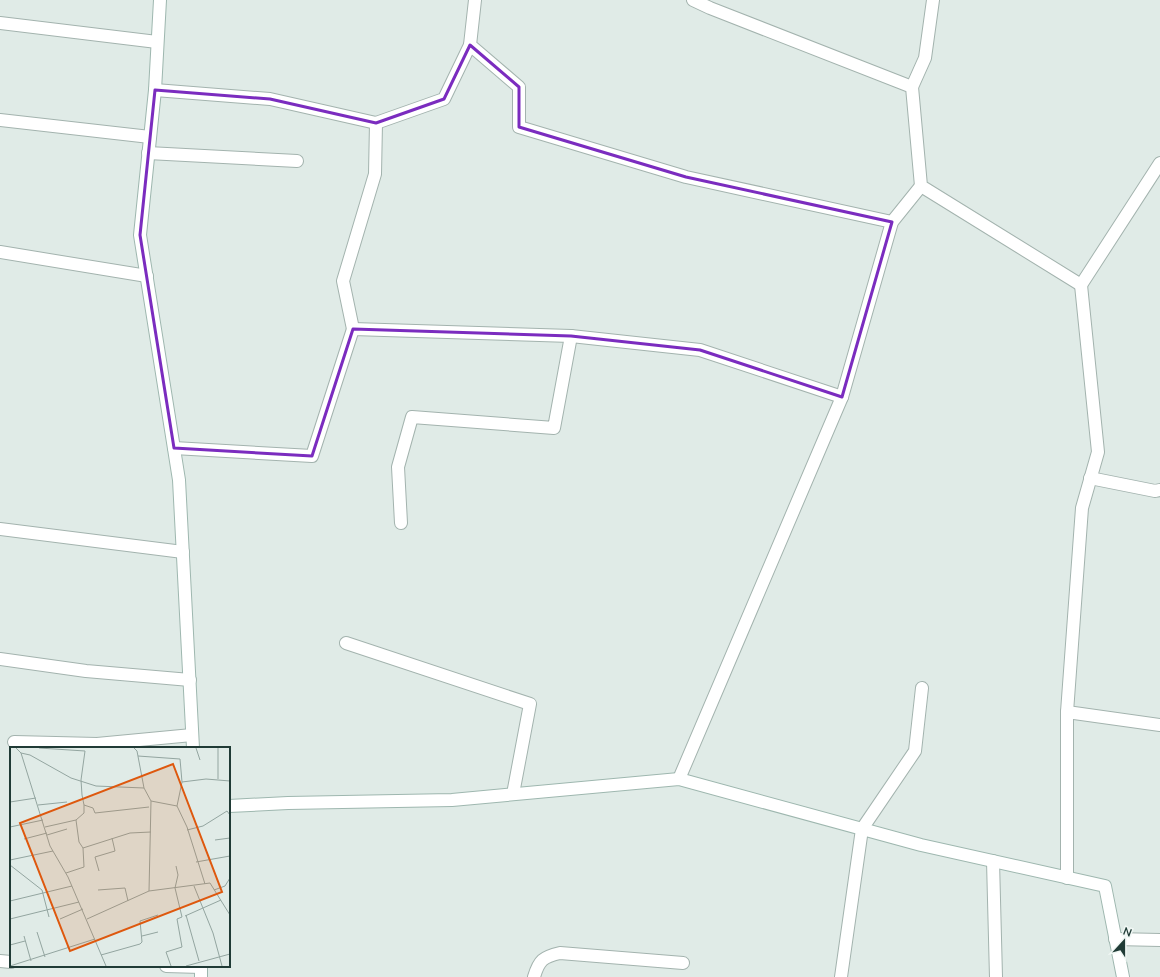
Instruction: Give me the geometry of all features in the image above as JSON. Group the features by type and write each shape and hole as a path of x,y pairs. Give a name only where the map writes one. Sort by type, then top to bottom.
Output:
{"street":[{"path":"160,0 155,90 140,235 179,480 193,747"},
{"path":"155,90 270,100 376,122 444,99 470,45 475,0"},
{"path":"693,0 912,87"},
{"path":"679,779 842,397 892,222 921,186 912,87 925,58 933,0"},
{"path":"0,23 157,42"},
{"path":"470,45 519,87 519,127 686,177 892,222"},
{"path":"0,120 150,137"},
{"path":"174,448 312,456 353,329 343,281 375,174 376,122"},
{"path":"148,153 297,161"},
{"path":"1067,878 1067,712 1082,508 1098,452 1081,285 1160,163"},
{"path":"921,186 1081,285"},
{"path":"0,252 146,276"},
{"path":"353,329 571,336 700,350 842,397"},
{"path":"401,523 398,467 412,417 554,428 571,336"},
{"path":"1090,478 1155,491 1160,490"},
{"path":"0,529 182,552"},
{"path":"346,643 530,704 514,794"},
{"path":"0,659 86,671 190,680"},
{"path":"841,977 862,829 915,751 922,688"},
{"path":"1067,712 1160,725"},
{"path":"14,742 97,744 192,735"},
{"path":"230,806 288,803 452,800 679,779 921,845 1105,886 1123,977"},
{"path":"993,861 996,977"},
{"path":"1115,939 1160,940"},
{"path":"534,977 539,963 547,956 560,953 683,963"},
{"path":"175,967 201,970"}],"highlighted area":[{"path":"470,45 519,87 519,127 686,177 892,222 842,397 700,350 571,336 353,329 312,456 174,448 140,235 155,90 270,99 376,123 444,99"}]}
